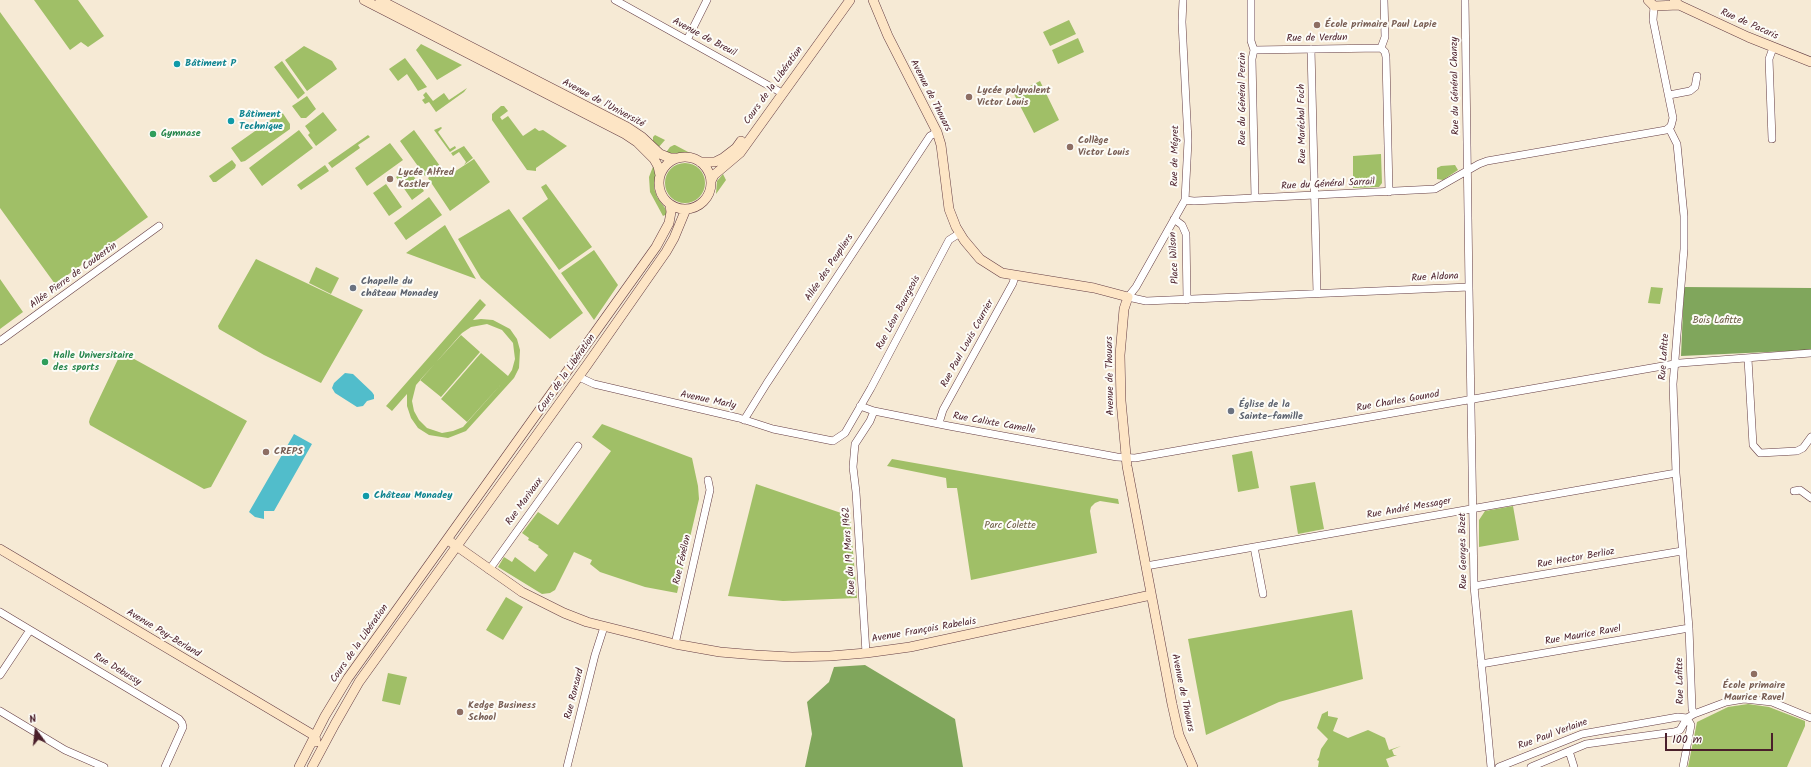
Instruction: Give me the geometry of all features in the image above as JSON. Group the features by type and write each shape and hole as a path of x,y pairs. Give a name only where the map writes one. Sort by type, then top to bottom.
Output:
{"street":[{"name":"Avenue de l'Université","path":"364,0 516,75 627,127 642,137 660,154 670,158 676,158"},
{"name":"Avenue de l'Université","path":"380,0 391,2 516,75 637,142 654,159 658,166 660,175"},
{"name":"Avenue de Breuil","path":"615,0 780,92"},
{"path":"687,40 707,0"},
{"name":"Cours de la Libération","path":"711,181 714,175 740,153 843,0"},
{"name":"Cours de la Libération","path":"700,162 715,162 733,151 850,0"},
{"name":"Avenue de Thouars","path":"874,0 888,36 937,132 941,146 949,209 960,233 980,259 1002,273 1094,288 1128,297 1124,309 1120,355 1121,401 1126,458 1151,596 1179,735 1192,767"},
{"name":"Rue de Mégret","path":"1128,297 1136,287 1185,200 1188,141 1182,16 1183,0"},
{"name":"Rue du Général Percin","path":"1251,0 1251,41 1254,50 1252,59 1255,198"},
{"path":"1384,0 1385,37 1381,48 1385,52 1386,57 1389,192"},
{"name":"Rue du Général Chanzy","path":"1465,0 1467,171"},
{"name":"Rue de Pacaris","path":"1657,3 1677,2 1773,48 1811,62"},
{"path":"1467,171 1479,164 1493,160 1662,131 1671,126 1673,118 1653,20 1657,3"},
{"name":"Rue de Verdun","path":"1254,50 1381,48"},
{"path":"1772,139 1769,59 1773,48"},
{"name":"Rue Maréchal Foch","path":"1311,49 1317,294"},
{"path":"1669,95 1690,91 1695,87 1697,76"},
{"name":"Rue Lafitte","path":"1668,128 1677,144 1684,230 1673,384 1676,473 1689,628 1692,709 1694,714"},
{"name":"Allée des Peupliers","path":"744,420 770,378 930,136 937,132"},
{"path":"687,157 700,162 708,170 711,181 710,191 703,202 686,210 670,205 660,192 658,184 660,175 666,165 676,158 687,157"},
{"name":"Rue du Général Sarrail","path":"1185,200 1194,201 1435,189 1467,171"},
{"name":"Rue Aldona","path":"1128,297 1146,301 1187,300 1469,287 1467,171"},
{"name":"Cours de la Libération","path":"299,767 348,678 612,310 664,234 671,218 670,205"},
{"name":"Cours de la Libération","path":"312,767 350,696 579,377 666,252 674,238 686,210"},
{"name":"Place Wilson","path":"1174,219 1182,225 1186,234 1187,300"},
{"name":"Allée Pierre de Coubertin","path":"0,341 159,226"},
{"name":"Rue Léon Bourgeois","path":"833,441 845,433 949,240 960,233"},
{"name":"Rue Paul Louis Courrier","path":"939,423 943,410 1013,283 1015,276"},
{"name":"Rue Georges Bizet","path":"1469,287 1474,586 1491,767"},
{"path":"579,377 579,368 603,331 612,310"},
{"name":"Rue Charles Gounod","path":"1126,458 1135,458 1674,364 1748,359 1753,356 1811,353"},
{"path":"1748,359 1754,445 1760,453 1797,451 1804,448 1811,437"},
{"name":"Avenue Marly","path":"579,377 594,384 744,420 773,429 833,441"},
{"name":"Rue Calixte Camelle","path":"860,406 874,411 1126,458"},
{"name":"Rue du 19 Mars 1962","path":"866,653 856,492 853,467 854,448 860,435 870,421 874,411"},
{"path":"406,617 413,597 441,557 447,547 448,540 457,547 461,532 519,448 526,430"},
{"name":"Rue Marivaux","path":"489,570 578,446"},
{"name":"Rue André Messager","path":"1146,566 1676,473"},
{"name":"Rue Fénélon","path":"675,644 710,490 708,480"},
{"path":"1794,491 1800,490 1811,498"},
{"name":"Avenue François Rabelais","path":"457,547 522,592 545,604 587,622 675,644 720,652 792,657 866,653 935,642 1151,596"},
{"path":"1254,547 1263,594"},
{"name":"Avenue Pey-Berland","path":"0,549 315,736"},
{"name":"Rue Hector Berlioz","path":"1474,586 1682,551"},
{"name":"Rue Debussy","path":"0,612 179,719 183,728 165,767"},
{"name":"Rue Ronsard","path":"567,767 595,655 604,627"},
{"name":"Rue Maurice Ravel","path":"1481,664 1689,628"},
{"path":"0,675 30,630"},
{"name":"Rue Paul Verlaine","path":"1531,767 1586,744 1664,734 1680,730 1687,718 1726,702 1744,699 1772,702 1811,718"},
{"path":"0,711 65,750 104,767"},
{"name":"Rue Paul Verlaine","path":"1499,767 1518,758 1582,734 1678,717 1687,718"},
{"path":"1683,767 1691,725 1687,718"},
{"path":"1680,730 1688,738"},
{"path":"306,767 314,749 315,736"},
{"path":"1569,751 1574,767"}],"green space":[{"path":"34,0 78,0 104,36 88,47 81,42 70,50"},
{"path":"0,12 148,217 55,284 0,208"},
{"path":"1069,20 1076,34 1050,46 1043,32"},
{"path":"1078,38 1084,52 1058,64 1052,50"},
{"path":"421,44 462,65 437,80 416,50"},
{"path":"304,46 332,61 337,69 307,91 285,60"},
{"path":"405,58 427,87 418,91 407,74 398,81 389,69"},
{"path":"282,61 305,93 298,99 274,67"},
{"path":"1040,81 1059,120 1034,133 1014,94"},
{"path":"467,88 464,92 436,112 429,102 425,104 422,100 425,98 423,95 426,92 433,101 444,93 449,100"},
{"path":"307,96 316,109 306,118 301,118 292,106"},
{"path":"501,106 504,106 508,111 500,117 502,120 508,116 523,136 535,128 539,131 543,130 567,146 536,168 536,171 527,170 492,120 492,114"},
{"path":"282,112 290,124 290,129 245,161 241,162 231,148"},
{"path":"323,112 337,130 316,146 308,135 310,133 305,126"},
{"path":"441,127 442,128 438,132 450,149 455,146 456,148 450,152 434,130"},
{"path":"299,130 313,148 262,186 249,168"},
{"path":"414,130 440,166 425,176 400,141"},
{"path":"368,135 370,137 358,145 360,148 332,168 328,163"},
{"path":"655,135 665,140 658,148 653,144 653,137"},
{"path":"390,143 403,160 367,186 355,168"},
{"path":"674,145 690,153 673,155 665,154 670,147"},
{"path":"464,146 473,158 464,165 466,162 459,152 453,156 451,153"},
{"path":"1381,154 1382,183 1379,187 1353,188 1353,156"},
{"path":"474,159 490,182 450,211 428,178 442,167 448,176"},
{"path":"232,160 236,165 235,168 216,182 213,182 209,176"},
{"path":"681,163 689,163 696,166 702,172 705,183 702,194 696,200 689,203 681,203 674,200 668,194 665,187 665,179 668,172 674,166"},
{"path":"654,164 656,172 654,188 657,197 665,208 667,214 663,216 650,192 649,177"},
{"path":"325,165 329,171 301,190 297,185"},
{"path":"1455,165 1458,170 1443,180 1437,179 1437,168 1441,166"},
{"path":"408,168 424,191 412,200 396,177"},
{"path":"723,174 726,180 716,194 717,181"},
{"path":"386,184 402,207 389,216 373,193"},
{"path":"546,184 592,247 559,270 522,218 548,199 541,187"},
{"path":"429,197 442,215 406,240 394,223"},
{"path":"509,209 583,313 550,339 481,278 458,239"},
{"path":"445,225 476,279 406,253"},
{"path":"594,250 618,285 594,320 561,273"},
{"path":"256,259 363,310 321,383 264,355 219,329 218,326"},
{"path":"316,267 339,278 331,294 309,283"},
{"path":"0,279 23,312 0,329"},
{"path":"1651,287 1663,288 1660,304 1648,303"},
{"name":"Bois Lafitte","path":"1684,287 1811,288 1811,350 1681,356"},
{"path":"480,299 486,305 473,320 493,320 510,329 517,339 520,350 519,368 514,378 466,431 448,438 429,435 418,428 411,418 407,406 407,394 392,411 386,406","holes":["487,324 502,330 513,343 515,359 512,370 508,376 481,353 441,399 467,422 503,382 463,427 442,433 427,428 419,420 414,411 412,401 416,385 462,333 471,327"]},
{"path":"461,335 480,352 441,397 420,380"},
{"path":"125,354 247,421 211,487 204,489 90,425 90,418 119,357"},
{"path":"602,424 692,458 698,486 699,499 677,593 645,587 600,572 590,564 592,560 574,552 555,590 550,593 542,594 498,567 504,557 512,562 515,557 535,572 548,555 538,547 539,546 528,540 529,538 522,533 538,512 558,525 611,451 592,437"},
{"path":"1252,451 1259,488 1238,492 1232,455"},
{"name":"Parc Colette","path":"892,459 1118,499 1119,504 1100,501 1091,507 1090,511 1097,553 971,580 957,488 947,488 946,478 887,466"},
{"path":"1315,482 1324,529 1298,534 1290,486"},
{"path":"756,484 850,516 857,598 783,601 728,596"},
{"path":"1513,506 1519,540 1479,547 1479,520 1485,511"},
{"path":"506,597 523,607 503,640 486,630"},
{"path":"1352,610 1363,679 1279,702 1206,735 1188,639"},
{"path":"865,665 955,719 963,767 805,767 812,734 807,702 829,682 834,667"},
{"path":"388,673 407,677 400,705 382,701"},
{"path":"1748,704 1769,707 1805,721 1805,726 1787,767 1688,767 1697,722 1728,707"},
{"path":"1328,711 1328,716 1338,718 1333,731 1348,738 1368,730 1385,738 1389,750 1401,746 1392,750 1394,755 1397,755 1386,759 1389,767 1318,767 1319,761 1317,760 1321,749 1328,739 1317,728 1322,714"}],"water":[{"path":"345,373 353,374 372,392 374,399 367,401 363,406 357,407 335,393 332,388 334,383"},
{"path":"294,434 312,444 274,511 264,511 264,519 255,517 249,512"}],"place":[{"name":"École primaire Paul Lapie","path":"1317,25"},
{"name":"Bâtiment P","path":"177,64"},
{"name":"Lycée polyvalent Victor Louis","path":"969,97"},
{"name":"Bâtiment Technique","path":"231,121"},
{"name":"Gymnase","path":"153,134"},
{"name":"Collège Victor Louis","path":"1070,147"},
{"name":"Lycée Alfred Kastler","path":"390,179"},
{"name":"Chapelle du château Monadey","path":"353,288"},
{"name":"Halle Universitaire des sports","path":"45,362"},
{"name":"Église de la Sainte-famille","path":"1231,411"},
{"name":"CREPS","path":"266,452"},
{"name":"Château Monadey","path":"366,496"},
{"name":"École primaire Maurice Ravel","path":"1754,674"},
{"name":"Kedge Business School","path":"460,712"}]}
